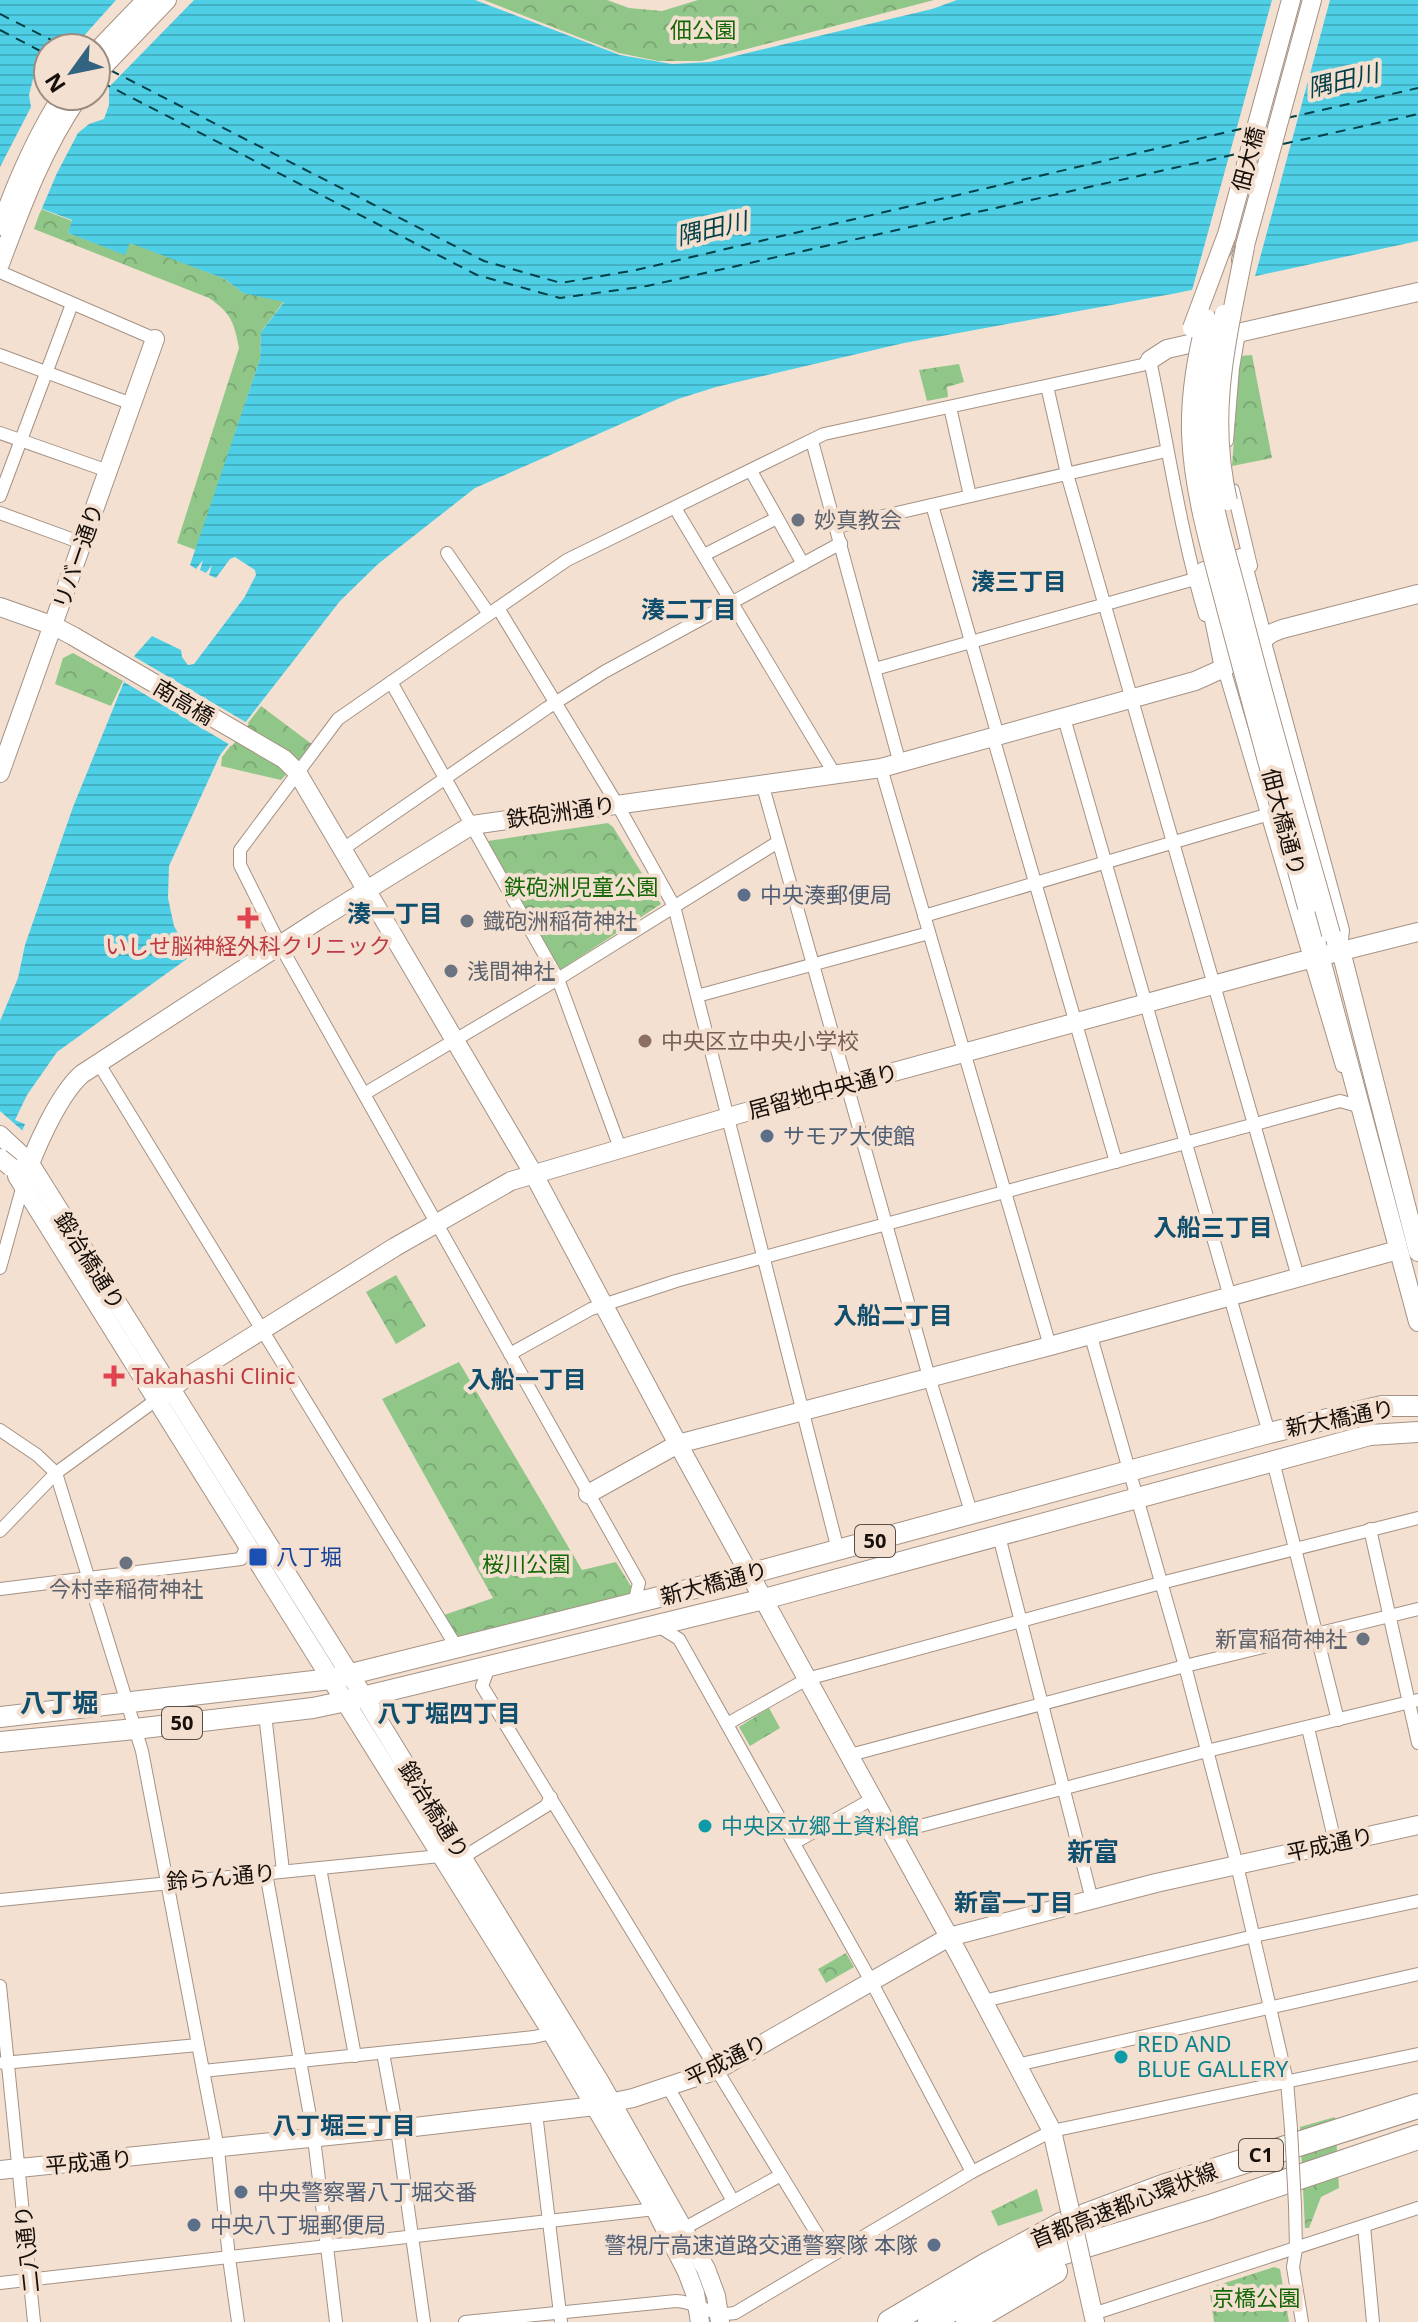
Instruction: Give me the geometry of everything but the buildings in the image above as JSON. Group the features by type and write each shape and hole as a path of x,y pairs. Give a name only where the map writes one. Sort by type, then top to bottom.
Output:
{"highway":[{"name":"首都高速都心環状線","path":"890,2322 1038,2236 1105,2208 1418,2104"},
{"path":"1076,2238 1418,2117"},
{"name":"首都高速都心環状線","path":"1126,2233 1418,2137"},
{"name":"首都高速都心環状線","path":"930,2322 1031,2264 1085,2244 1278,2195 1418,2146"},
{"path":"968,2322 1067,2265 1212,2214"}],"main road":[{"name":"新大橋通り","path":"0,1717 340,1676 750,1574 1269,1433 1382,1406 1418,1406"},
{"name":"新大橋通り","path":"0,1742 265,1714 355,1699 764,1599 1370,1435 1418,1432"}],"street":[{"path":"112,35 146,0"},
{"path":"112,57 167,0"},
{"name":"佃大橋","path":"1215,316 1226,237 1291,0"},
{"name":"佃大橋","path":"1215,316 1245,247 1312,0"},
{"path":"0,229 20,173 52,112"},
{"path":"0,264 34,176 68,112"},
{"path":"1199,575 1183,474 1179,395 1192,327 1226,237"},
{"path":"1245,247 1220,381 1218,416 1222,474 1241,558 1343,930 1341,951"},
{"path":"0,272 155,339"},
{"path":"634,1603 639,1583 280,945 240,865 240,850 338,719 567,560 824,434 1142,365 1167,349 1418,292"},
{"path":"0,496 72,304"},
{"name":"佃大橋通り","path":"1215,316 1195,364 1191,396 1195,473 1219,579 1307,907 1314,957 1418,1322"},
{"name":"佃大橋通り","path":"1215,316 1205,398 1209,470 1246,627 1331,934 1341,951 1418,1249"},
{"path":"1239,333 1233,368 1226,462 1262,612 1263,639"},
{"name":"リバー通り","path":"0,773 155,339"},
{"path":"0,355 132,404"},
{"path":"1150,360 1166,451 1224,668 1266,815 1314,957"},
{"path":"1047,386 1067,474 1298,1277"},
{"path":"950,407 970,496"},
{"path":"0,433 108,471"},
{"path":"812,441 900,764"},
{"path":"836,527 1166,451"},
{"path":"751,471 803,564"},
{"path":"932,505 1035,883 1116,1162"},
{"path":"675,508 834,773"},
{"path":"0,513 82,543"},
{"path":"704,555 777,518"},
{"path":"343,849 604,672 841,543"},
{"path":"447,553 493,611 555,703 617,804 674,906 838,1550"},
{"path":"875,669 1199,575"},
{"name":"鉄砲洲通り","path":"14,1159 75,1080 280,945 472,825 900,764 1195,681 1224,668 1282,629 1418,594"},
{"name":"南高橋","path":"0,607 54,626 284,759 297,772"},
{"path":"391,682 558,979 620,1148"},
{"path":"1064,718 1269,1433"},
{"path":"881,768 1050,1346"},
{"path":"297,772 533,1173 1052,2131 1094,2318 1418,2208"},
{"path":"762,783 929,1377 972,1515"},
{"path":"924,916 1266,815"},
{"path":"364,1094 558,979 778,842"},
{"name":"居留地中央通り","path":"163,1395 261,1330 436,1222 511,1181 727,1117 1314,957 1418,932"},
{"path":"697,996 929,933"},
{"path":"99,1064 456,1646"},
{"path":"510,1354 591,1309 698,1274 1340,1101 1358,1106"},
{"path":"0,1135 14,1159"},
{"name":"鍛冶橋通り","path":"14,1159 23,1185 163,1395 247,1545 340,1676"},
{"name":"鍛冶橋通り","path":"14,1159 355,1699 683,2229 713,2285 719,2319"},
{"path":"0,1268 23,1185"},
{"path":"588,1494 678,1444 1398,1250"},
{"path":"1090,1333 1185,1666 1237,1865 1287,2081 1295,2206 1296,2249 1293,2267 1302,2322"},
{"path":"0,1531 56,1473 163,1395"},
{"path":"0,1430 37,1455 56,1473 142,1751 218,2149 238,2322"},
{"path":"1273,1461 1338,1720"},
{"path":"727,1724 807,1679 1161,1583 1418,1518"},
{"path":"1370,1529 1413,1701 1418,1743"},
{"path":"999,1536 1092,1900"},
{"path":"0,1589 241,1559 247,1545"},
{"path":"850,1755 1185,1666 1418,1609"},
{"path":"658,1626 679,1639 871,1981 972,2172"},
{"path":"489,1667 482,1686 830,2255"},
{"path":"893,1833 1413,1701"},
{"path":"265,1714 283,1871"},
{"path":"1308,1728 1335,1842"},
{"name":"鈴らん通り","path":"0,1900 470,1853 546,1806 551,1797"},
{"path":"794,1843 874,1798"},
{"name":"平成通り","path":"9,2170 604,2105 717,2070 949,1937 1237,1865 1418,1825"},
{"name":"鍛冶橋通り","path":"451,1855 552,2033 604,2105 687,2272 699,2314"},
{"path":"320,1868 355,2056"},
{"path":"266,1873 314,2138 336,2322"},
{"path":"984,2001 1254,1936 1418,1901"},
{"path":"1017,2065 1418,1974"},
{"name":"二八通り","path":"0,1986 9,2170 30,2280 34,2322"},
{"path":"203,2071 552,2033"},
{"path":"4,2063 198,2045"},
{"path":"383,2053 424,2322"},
{"path":"465,2322 561,2317 676,2301 687,2301 699,2314 719,2319 735,2313 972,2172 1052,2131 1418,2054"},
{"path":"668,2087 733,2201"},
{"path":"536,2113 561,2317"},
{"path":"683,2229 781,2175"},
{"path":"0,2283 655,2209"},
{"path":"1364,2226 1373,2322"}],"green space":[{"name":"佃公園","path":"484,0 607,0 629,8 662,11 698,0 934,0 701,61 658,61 619,53"},
{"path":"41,209 72,221 68,233 125,254 130,242 225,279 243,293 284,301 261,332 260,359 196,550 177,543 239,348 233,325 222,308 209,298 34,229"},
{"path":"1252,355 1272,458 1232,466 1240,356"},
{"path":"959,364 964,382 947,387 948,397 927,401 919,370"},
{"path":"73,653 123,681 111,706 55,684 63,658"},
{"path":"261,706 313,745 281,780 221,766 222,757"},
{"name":"鉄砲洲児童公園","path":"608,823 661,904 560,970 488,841"},
{"path":"396,1275 426,1326 396,1344 366,1292"},
{"name":"桜川公園","path":"459,1362 582,1570 616,1562 632,1588 630,1594 459,1640 444,1615 493,1598 382,1399"},
{"path":"769,1708 780,1728 750,1746 739,1727"},
{"path":"846,1953 854,1967 826,1983 818,1969"},
{"path":"1335,2117 1339,2188 1321,2197 1309,2228 1305,2228 1300,2127"},
{"path":"1037,2189 1043,2211 998,2226 991,2211"},
{"name":"京橋公園","path":"1274,2267 1280,2269 1289,2322 1214,2322 1209,2288"}],"water":[{"name":"隅田川","path":"0,0 475,0 620,55 672,64 710,62 932,9 957,0 1418,0 1418,241 1177,293 904,343 716,387 678,399 475,488 378,564 340,601 220,755 169,866 168,898 174,926 191,956 57,1052 27,1095 15,1120 25,1124 0,1185 0,1021 18,978 25,945 73,807 135,655 152,636 181,650 188,665 194,664 244,598 256,575 255,570 235,557 216,578 209,575 212,565 206,573 200,570 203,560 196,569 190,565 260,359 261,332 284,302 243,293 225,279 130,243 125,255 68,233 72,220 0,193"}],"pier":[{"path":"116,0 194,0 112,84 112,32 87,32"},
{"path":"1272,0 1330,0 1254,280 1191,294"},
{"path":"32,83 32,112 106,112 104,119 89,124 78,133 40,213 0,197 0,167 31,107 29,95"},
{"path":"133,656 249,724 232,746 124,682"},
{"path":"0,1111 24,1132 1,1188 0,1187"}],"ferry route":[{"path":"0,14 35,32"},
{"path":"0,30 32,47"},
{"path":"112,71 484,261 561,283 636,270 1249,127"},
{"path":"112,88 477,275 560,298 647,286 1241,153"},
{"path":"1287,118 1418,88"},
{"path":"1283,144 1418,114"}],"place":[{"name":"妙真教会","path":"798,520"},
{"name":"中央湊郵便局","path":"744,895"},
{"name":"いしせ脳神経外科クリニック","path":"248,918"},
{"name":"鐡砲洲稲荷神社","path":"467,921"},
{"name":"浅間神社","path":"451,971"},
{"name":"中央区立中央小学校","path":"645,1041"},
{"name":"サモア大使館","path":"767,1136"},
{"name":"Takahashi Clinic","path":"114,1376"},
{"name":"八丁堀","path":"258,1557"},
{"name":"今村幸稲荷神社","path":"126,1563"},
{"name":"新富稲荷神社","path":"1363,1639"},
{"name":"中央区立郷土資料館","path":"705,1826"},
{"name":"RED AND BLUE GALLERY","path":"1121,2057"},
{"name":"中央警察署八丁堀交番","path":"241,2192"},
{"name":"中央八丁堀郵便局","path":"194,2225"},
{"name":"警視庁高速道路交通警察隊 本隊","path":"934,2245"}],"district":[{"name":"湊三丁目","path":"1019,582"},
{"name":"湊二丁目","path":"689,610"},
{"name":"湊一丁目","path":"395,914"},
{"name":"入船三丁目","path":"1213,1228"},
{"name":"入船二丁目","path":"893,1316"},
{"name":"入船一丁目","path":"527,1380"},
{"name":"八丁堀","path":"59,1703"},
{"name":"八丁堀四丁目","path":"449,1714"},
{"name":"新富","path":"1093,1852"},
{"name":"新富一丁目","path":"1014,1903"},
{"name":"八丁堀三丁目","path":"344,2126"}]}
